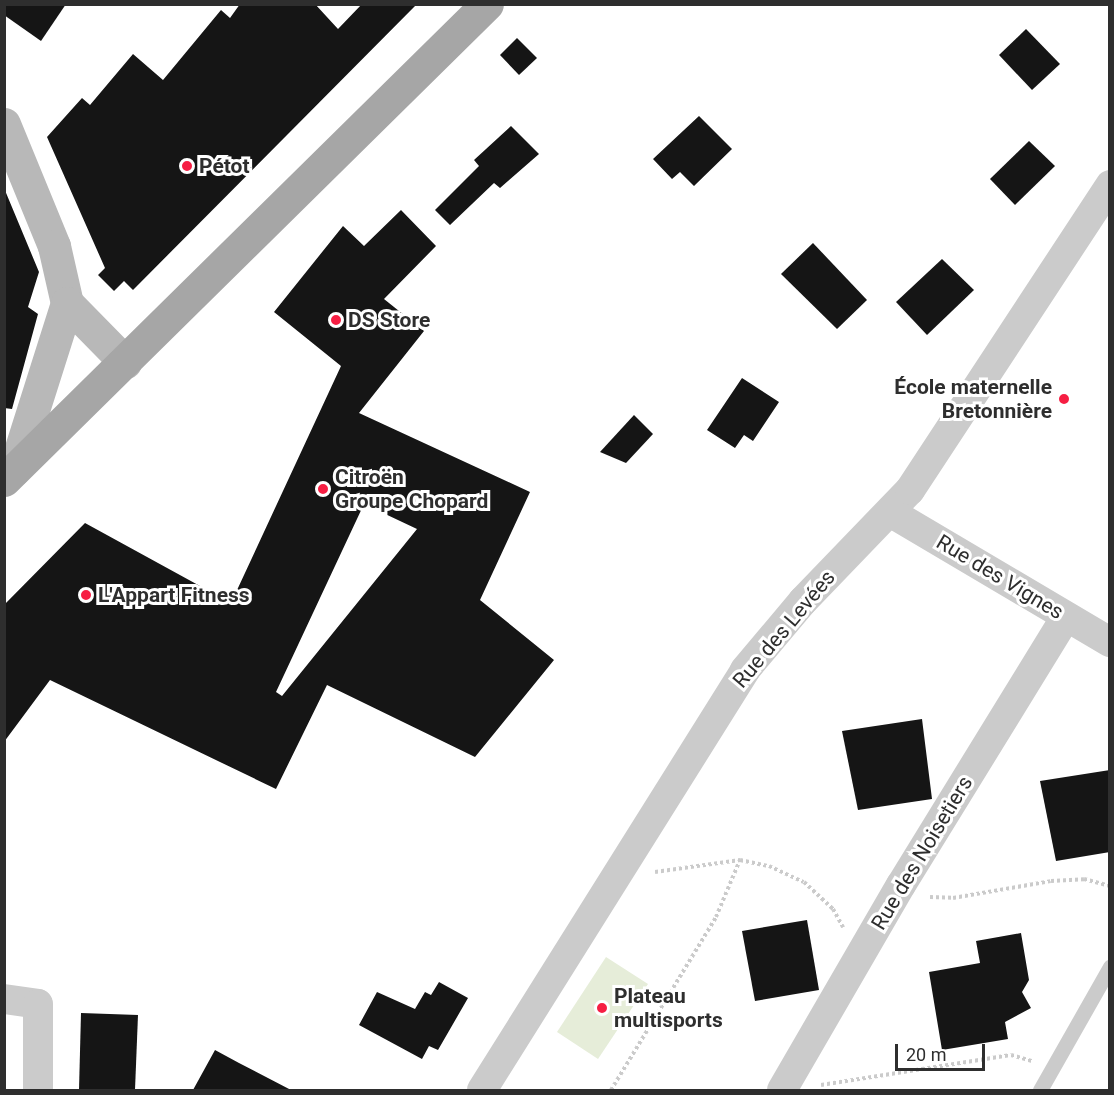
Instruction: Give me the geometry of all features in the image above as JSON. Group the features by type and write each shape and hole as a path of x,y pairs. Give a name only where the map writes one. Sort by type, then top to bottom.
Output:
{"main road":[{"path":"9,475 487,4"},
{"path":"4,124 54,246 67,303 9,475"},
{"path":"67,303 125,362"}],"street":[{"name":"Rue des Levées","path":"482,1090 745,670 803,601 890,512 952,430 1110,184"},
{"name":"Rue des Vignes","path":"890,512 1110,642"},
{"name":"Rue des Noisetiers","path":"785,1085 902,885 1066,616"},
{"path":"4,999 38,1004 38,1090"}],"lane":[{"path":"1040,1090 1110,967"}],"path":[{"path":"622,867 647,873 740,860 769,866 804,882 833,909 845,932 865,948"},
{"path":"611,1090 716,917 740,860"},
{"path":"902,885 927,897 953,898 1051,881 1084,879 1110,885"},
{"path":"785,1085 811,1087 1011,1055 1051,1070"}],"green space":[{"name":"Plateau multisports","path":"606,957 648,984 598,1059 557,1032"}],"building":[{"path":"4,4 66,4 41,41 4,15"},
{"path":"240,4 315,4 338,29 362,4 417,4 133,290 124,281 114,291 98,275 105,268 47,137 82,98 90,105 133,54 163,80 221,10 230,18"},
{"path":"1026,29 1060,64 1032,90 999,55"},
{"path":"517,38 537,58 519,75 500,55"},
{"path":"699,116 732,149 694,186 680,172 672,179 653,159"},
{"path":"511,126 539,154 500,188 494,183 450,225 435,210 479,166 474,160"},
{"path":"1029,141 1055,166 1015,205 990,179"},
{"path":"4,188 39,272 28,307 38,314 12,409 4,408"},
{"path":"401,210 436,246 384,299 424,331 359,413 530,492 480,600 554,660 475,757 327,685 276,789 50,680 4,742 4,605 85,523 231,603 341,366 274,312 343,226 364,246","holes":["364,504 417,529 282,696 276,692"]},
{"path":"813,243 867,300 837,329 781,274"},
{"path":"942,259 974,290 927,335 896,302"},
{"path":"742,378 779,402 753,441 744,435 735,448 707,430"},
{"path":"634,415 653,434 626,463 600,452"},
{"path":"922,719 932,799 858,810 842,731"},
{"path":"1110,770 1110,852 1056,861 1040,781"},
{"path":"807,920 819,990 755,1001 742,931"},
{"path":"1021,933 1029,980 1022,992 1031,1008 1005,1022 1008,1039 942,1050 929,972 980,963 976,941"},
{"path":"439,982 468,998 438,1050 429,1046 422,1059 359,1025 377,992 415,1009 425,992 431,995"},
{"path":"81,1013 138,1015 135,1090 79,1090"},
{"path":"215,1050 239,1063 291,1090 193,1090"}],"place":[{"name":"Pétot","path":"187,166"},
{"name":"DS Store","path":"336,320"},
{"name":"École maternelle Bretonnière","path":"1064,399"},
{"name":"Citroën Groupe Chopard","path":"323,489"},
{"name":"L'Appart Fitness","path":"86,595"},
{"name":"Plateau multisports","path":"602,1008"}]}
